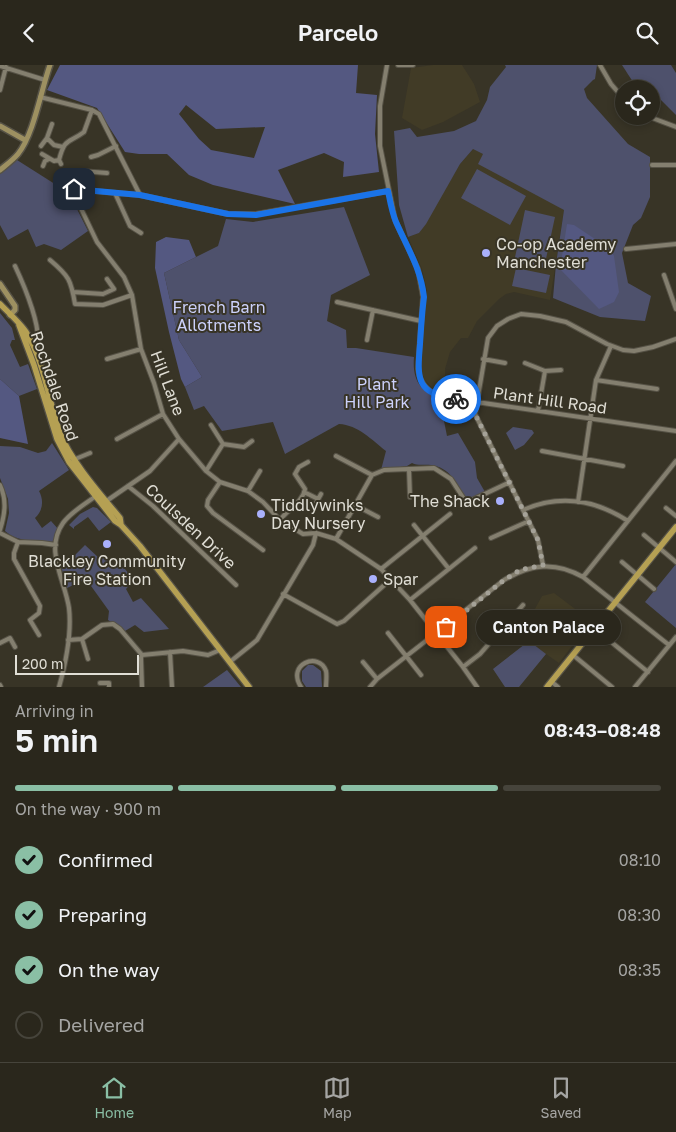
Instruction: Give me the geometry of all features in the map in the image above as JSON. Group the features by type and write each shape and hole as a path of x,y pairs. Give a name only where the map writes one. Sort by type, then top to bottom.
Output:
{"main road":[{"name":"Rochdale Road","path":"0,303 19,325 23,327 60,433 72,461 97,495 120,518 121,525 140,546 249,687"},
{"path":"549,684 676,527"}],"street":[{"path":"0,170 18,155 26,140 50,65"},
{"name":"Plant Hill Road","path":"387,65 380,106 380,146 395,220 421,278 424,297 418,369 422,383 432,393 442,397 676,431"},
{"path":"398,65 414,65"},
{"path":"600,65 615,88"},
{"path":"0,66 45,80"},
{"path":"0,90 6,67"},
{"path":"40,97 92,110 99,114 140,195"},
{"path":"42,153 49,159 60,162 62,147 67,141 84,132 92,110"},
{"path":"660,121 676,127"},
{"path":"41,146 47,139 52,124"},
{"path":"0,126 26,140"},
{"path":"47,139 54,145 62,147"},
{"path":"91,157 116,146"},
{"path":"43,166 45,161 49,159"},
{"path":"652,165 676,165"},
{"path":"107,173 80,171 74,190 140,195 228,214 256,215 388,191"},
{"name":"Hill Lane","path":"74,190 97,242 124,277 132,295 141,349 163,414 179,439 206,471 220,482 226,482 248,491 280,520 303,534 316,533 336,539 381,569 437,633 477,687"},
{"path":"115,193 130,226 142,233"},
{"path":"626,249 676,244"},
{"path":"50,260 67,274 75,304 103,305 132,295"},
{"path":"15,266 28,295 39,337 39,345 33,352"},
{"path":"664,275 676,309"},
{"path":"73,292 103,294 114,289 107,279"},
{"path":"0,284 15,306 15,310 10,315"},
{"path":"337,302 422,321"},
{"path":"367,341 373,310"},
{"path":"543,565 538,540 475,414 488,337 497,325 520,314 566,322 611,346 623,350 634,351 676,339"},
{"path":"578,502 596,380 611,346"},
{"path":"107,359 141,349"},
{"path":"483,359 505,363"},
{"path":"525,363 545,371 561,370"},
{"path":"538,411 545,371"},
{"path":"596,380 657,389"},
{"path":"117,439 163,414"},
{"path":"211,425 223,444 244,447 252,441"},
{"path":"104,503 150,471 179,439"},
{"path":"206,471 223,444"},
{"path":"542,451 623,466"},
{"path":"72,461 90,453"},
{"path":"336,456 372,475"},
{"path":"583,577 676,461"},
{"path":"280,520 285,513 304,497 305,489 295,474 299,467 308,462"},
{"path":"336,539 372,475 384,469 434,468 451,479 464,499 472,499 510,482"},
{"path":"409,469 410,497"},
{"path":"248,491 260,471"},
{"path":"220,482 208,500 207,507 212,513 263,550"},
{"path":"0,485 5,497 6,506 0,531 18,542 56,545"},
{"name":"Coulsden Drive","path":"128,486 154,506 236,585"},
{"path":"304,492 317,501 321,494"},
{"path":"59,687 68,640 69,607 57,566 56,545 64,522 97,495"},
{"path":"523,510 550,501 578,502 606,508 628,521"},
{"path":"355,505 378,517"},
{"path":"666,507 676,516"},
{"path":"381,569 450,515"},
{"path":"491,538 529,521"},
{"path":"414,525 450,569"},
{"path":"230,661 257,640 312,545 316,533"},
{"path":"644,535 676,561"},
{"path":"18,542 14,559 40,606 39,613 30,621 39,635"},
{"path":"410,600 475,548"},
{"path":"622,562 654,589"},
{"path":"370,687 377,679 504,580 520,570 543,565 569,570 583,577 669,645"},
{"path":"283,595 337,625 391,579"},
{"path":"463,667 480,653 523,605"},
{"path":"68,640 82,639 102,625 113,625 120,629 142,655"},
{"path":"594,628 648,671"},
{"path":"388,633 421,675"},
{"path":"635,687 676,637"},
{"path":"0,643 10,638 15,647"},
{"path":"82,639 88,659"},
{"path":"142,655 170,651 189,651 208,655 221,649"},
{"path":"170,651 172,687"},
{"path":"142,655 140,658 142,687"},
{"path":"573,655 612,687"},
{"path":"301,687 298,681 298,672 302,665 309,661 318,663 325,668 326,687"},
{"path":"363,662 377,679"},
{"path":"100,683 108,683 109,687"},
{"path":"549,684 558,687"}],"shaded area":[{"path":"60,65 358,65 356,93 377,95 375,134 379,172 343,177 344,162 324,153 278,170 295,204 213,185 189,175 167,154 125,152 97,108 47,90","holes":["186,105 216,129 265,127 254,158 211,150 199,139 179,114"]},
{"path":"433,65 462,65 474,84 480,102 443,122 422,130 402,118 411,68"},
{"name":"Co-op Academy Manchester","path":"473,149 564,210 550,300 514,292 506,294 499,299 477,321 468,338 461,338 450,352 445,369 445,393 432,388 422,373 427,290 422,269 408,237 419,233 460,164"},
{"path":"567,224 574,225 610,249 614,256 619,292 614,302 599,309 560,269"},
{"path":"166,237 189,240 196,257 164,273 179,340 202,377 185,387 181,379 169,332 155,268 156,242"},
{"path":"0,379 19,396 28,444 0,438"},
{"path":"554,593 591,621 559,663 546,654 519,687 505,687 493,669 529,641 532,637 534,622 530,618 542,596"}],"green space":[{"path":"505,65 597,65 595,79 584,89 587,98 628,144 650,157 650,197 641,218 633,225 622,253 628,283 651,296 645,321 600,317 553,298 564,210 478,164 483,154 473,149 460,164 426,224 419,233 408,237 399,205 394,131 410,128 417,137 454,131 476,121 487,100 490,87 506,67"},
{"path":"622,65 671,65 676,73 676,115 660,99 660,80 633,80"},
{"path":"17,160 69,193 88,231 61,250 44,244 36,247 28,229 8,240 0,225 0,172"},
{"path":"477,169 526,196 510,225 461,198"},
{"path":"344,207 370,275 331,295 327,321 346,330 347,348 414,357 416,379 419,385 428,393 442,400 442,411 447,436 458,433 475,462 477,478 485,492 473,498 465,497 448,472 437,466 412,463 407,466 381,470 386,451 364,434 346,425 339,424 285,454 273,422 222,431 204,406 194,410 185,387 202,377 179,340 164,273 218,246 226,219 253,222"},
{"path":"525,210 555,217 544,268 514,262"},
{"path":"516,268 550,275 546,293 512,286"},
{"path":"0,313 12,328 15,340 12,340 10,345 20,367 28,364 37,389 19,396 0,379"},
{"path":"513,427 532,430 534,433 524,445 515,450 506,433"},
{"path":"52,443 69,470 39,491 42,505 40,512 35,518 42,528 51,521 59,530 54,544 16,538 5,531 9,513 8,499 0,478 0,446 20,447 38,453 46,451"},
{"path":"93,507 97,508 111,522 99,531 88,517 74,527 74,529 69,525 80,514"},
{"path":"85,545 100,559 106,555 115,566 120,563 134,580 126,589 133,602 141,598 169,629 144,632 135,625 125,631 108,620 109,611 86,579 67,588 61,566"},
{"path":"676,564 676,628 645,602"},
{"path":"529,641 546,654 519,687 505,687 493,669"},
{"path":"308,665 313,665 321,671 322,687 306,687 302,681 302,671"},
{"path":"227,670 241,687 203,687"}],"way so far":[{"path":"446,627 504,580 520,570 543,565 538,540 475,414 477,402 456,399"}],"place":[{"name":"Co-op Academy Manchester","path":"486,253"},
{"name":"The Shack","path":"500,501"},
{"name":"Tiddlywinks Day Nursery","path":"261,514"},
{"name":"Blackley Community Fire Station","path":"107,544"},
{"name":"Spar","path":"373,579"},
{"name":"Canton Palace","path":"446,627"}],"route":[{"path":"74,189 140,195 228,214 256,215 388,191 395,220 418,269 423,286 424,297 418,372 422,383 429,391 442,397 456,399"}],"park label":[{"name":"French Barn Allotments","path":"219,316"},
{"name":"Plant Hill Park","path":"377,393"}]}
